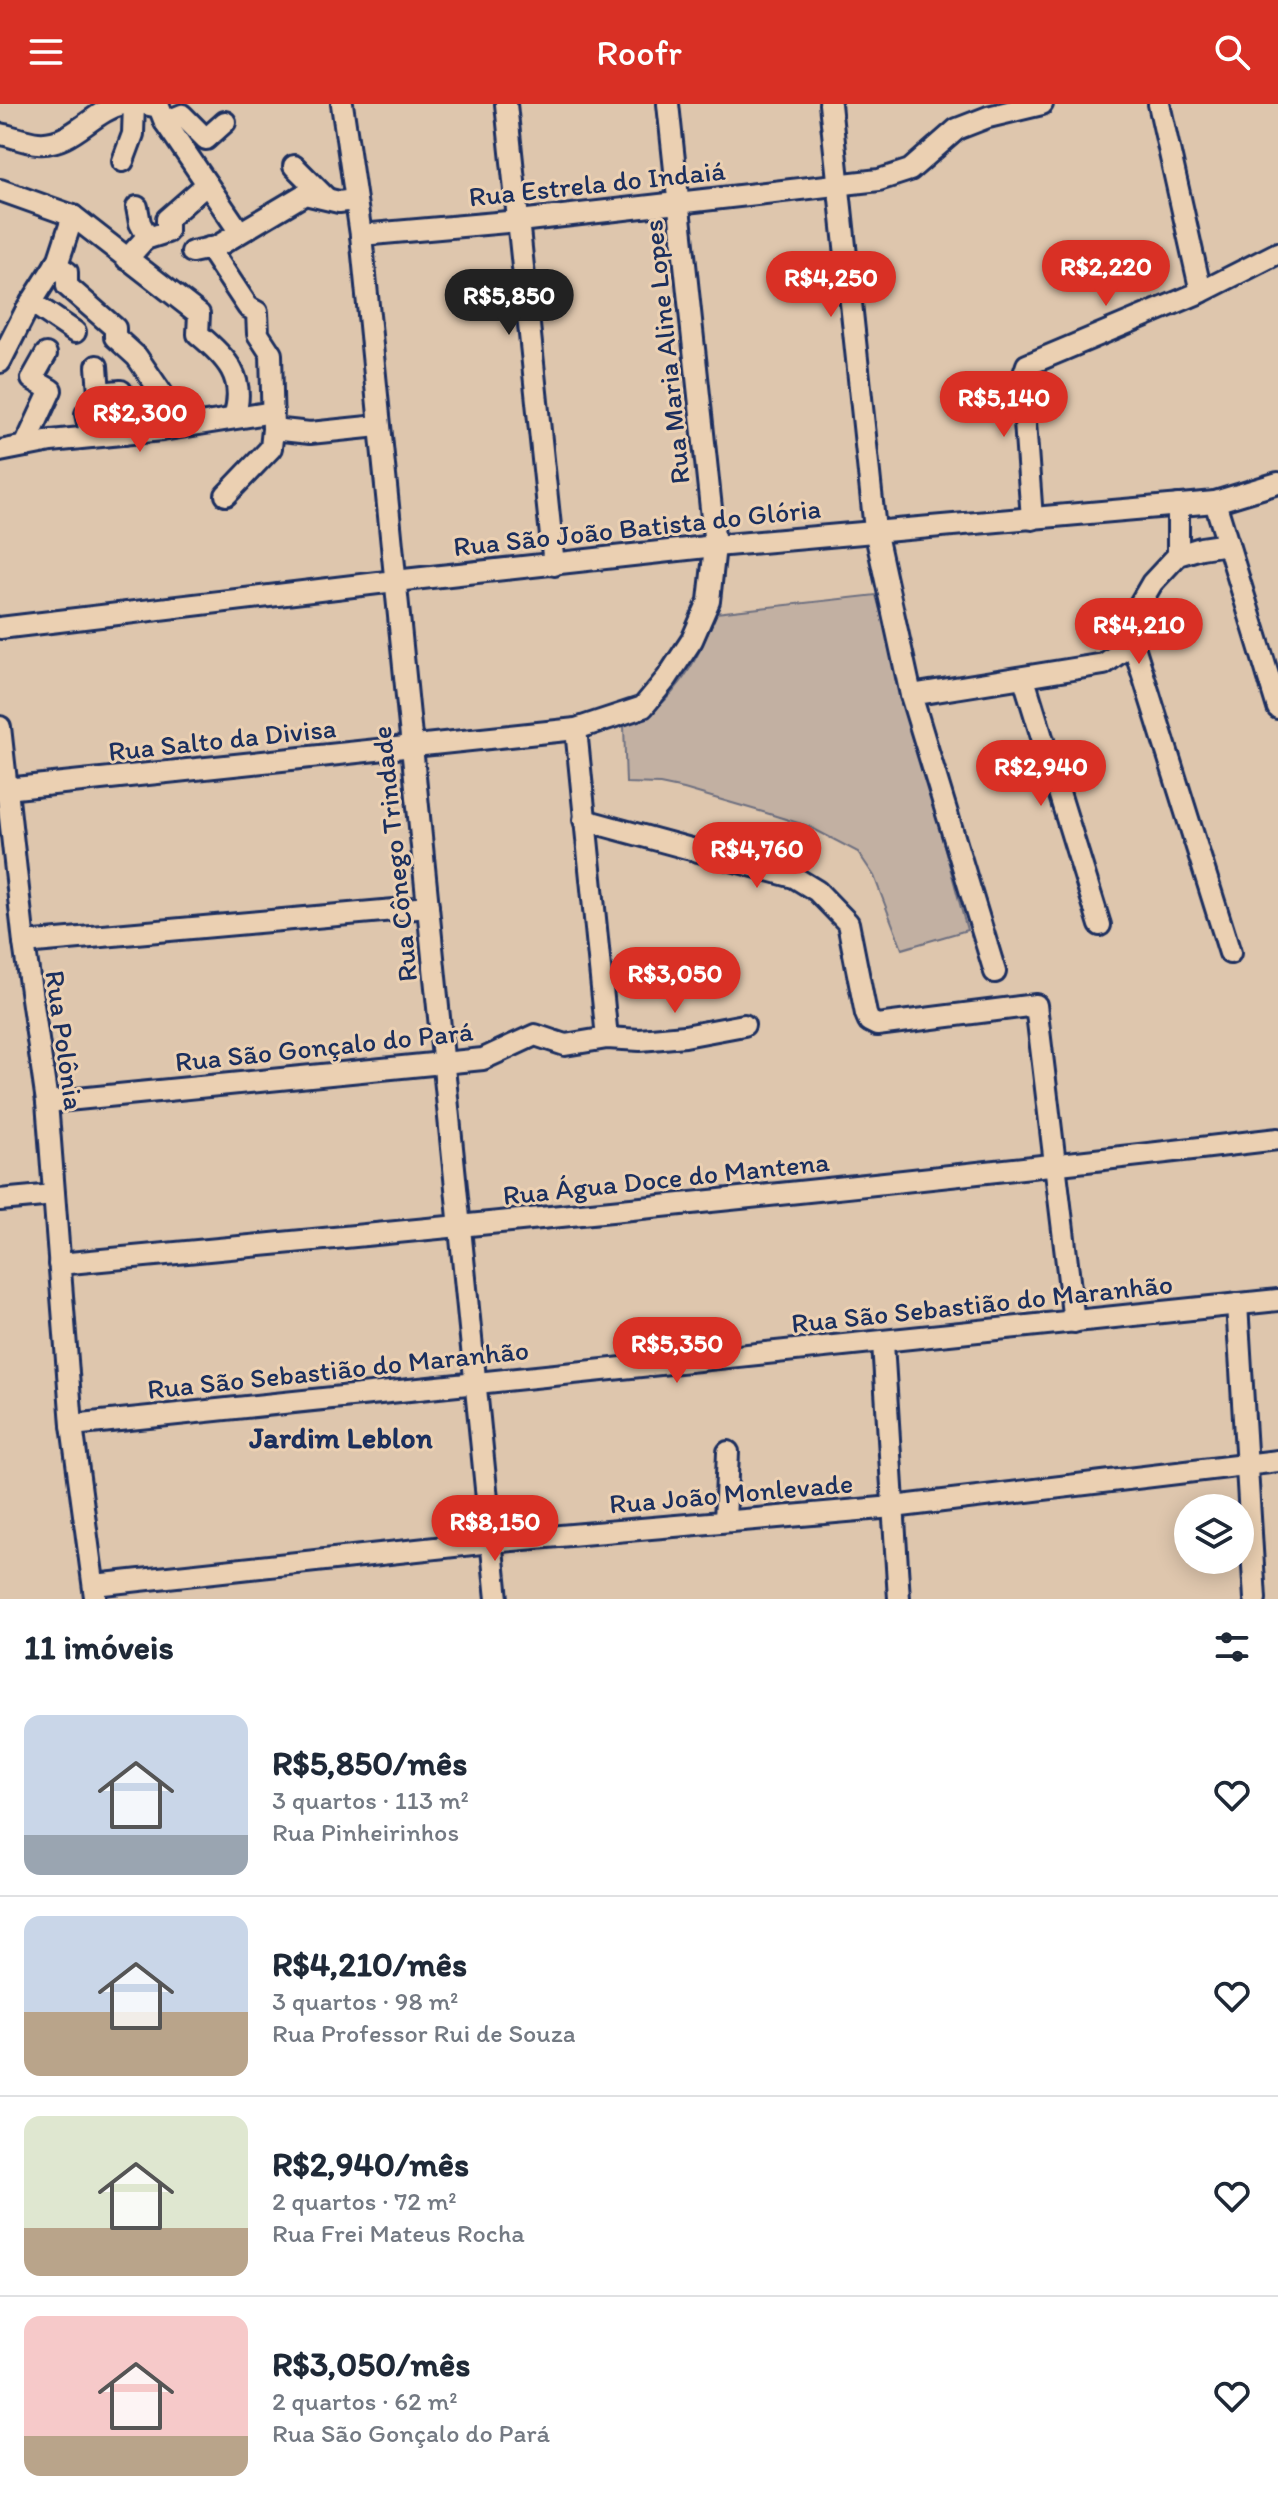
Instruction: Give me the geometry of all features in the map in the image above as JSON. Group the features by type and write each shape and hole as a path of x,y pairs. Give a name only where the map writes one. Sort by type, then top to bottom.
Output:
{"street":[{"path":"123,161 133,134 134,104"},
{"path":"144,104 159,107 165,122 239,231"},
{"name":"Rua Cônego Trindade","path":"342,104 361,235 497,1599"},
{"path":"506,104 554,565"},
{"name":"Rua Maria Aline Lopes","path":"668,104 715,546"},
{"path":"830,104 875,530 911,695 995,972"},
{"name":"Rua Estrela do Indaiá","path":"361,235 519,221 879,180 910,170 957,129 988,117 1042,104"},
{"path":"1159,104 1201,292"},
{"path":"0,134 39,144 72,136 113,105"},
{"path":"165,122 182,115 206,139 225,122"},
{"path":"294,166 326,198"},
{"path":"127,259 148,238 167,232 167,219 207,184"},
{"path":"0,190 73,216 199,314 198,334 223,355 235,378 239,401 234,417"},
{"path":"226,495 271,448 271,354 258,334 257,312 248,307 201,250 216,247 305,194 339,202 355,200"},
{"path":"137,207 140,223 148,238"},
{"path":"0,362 31,302 55,265 73,216"},
{"path":"1032,519 1022,380 1027,365 1201,292 1278,253"},
{"path":"55,265 67,272 67,286 115,328 115,337 137,357 184,426"},
{"path":"31,302 75,332"},
{"path":"25,446 51,390 32,379 46,354"},
{"path":"97,366 99,393 121,391 124,434"},
{"path":"86,414 91,437"},
{"path":"0,451 234,417 273,420 310,433 378,426"},
{"name":"Rua São João Batista do Glória","path":"0,628 715,546 1215,502 1278,483"},
{"path":"1215,502 1278,708"},
{"path":"1178,505 1178,555"},
{"path":"1228,544 1178,555 1152,583 1134,614 1133,643 1230,953"},
{"name":"Rua Salto da Divisa","path":"6,789 576,729 643,707 692,640 709,601 715,546"},
{"path":"911,695 1104,664 1133,643"},
{"path":"1024,679 1100,925"},
{"name":"Rua Polônia","path":"0,727 6,789 8,878 24,943 47,1102 72,1425 94,1592"},
{"path":"576,729 607,1038"},
{"path":"584,820 794,877 817,891 848,923 869,1021 877,1025 1036,1005 1074,1322"},
{"path":"24,943 428,907"},
{"name":"Rua São Gonçalo do Pará","path":"47,1102 483,1059 535,1035 565,1045 607,1038 640,1040 685,1036 744,1025"},
{"name":"Rua Água Doce do Mantena","path":"59,1264 460,1227 1278,1139"},
{"path":"0,1200 54,1195"},
{"name":"Rua São Sebastião do Maranhão","path":"72,1425 1278,1300"},
{"path":"1237,1304 1255,1599"},
{"path":"883,1343 899,1599"},
{"path":"725,1521 728,1452"},
{"name":"Rua João Monlevade","path":"94,1592 491,1542 893,1507 1278,1461"}],"shaded area":[{"path":"876,595 967,930 902,949 874,876 858,852 808,826 763,812 684,789 660,784 626,783 624,726 652,712 674,691 705,641 716,613"}],"district":[{"name":"Jardim Leblon","path":"341,1437"}]}
